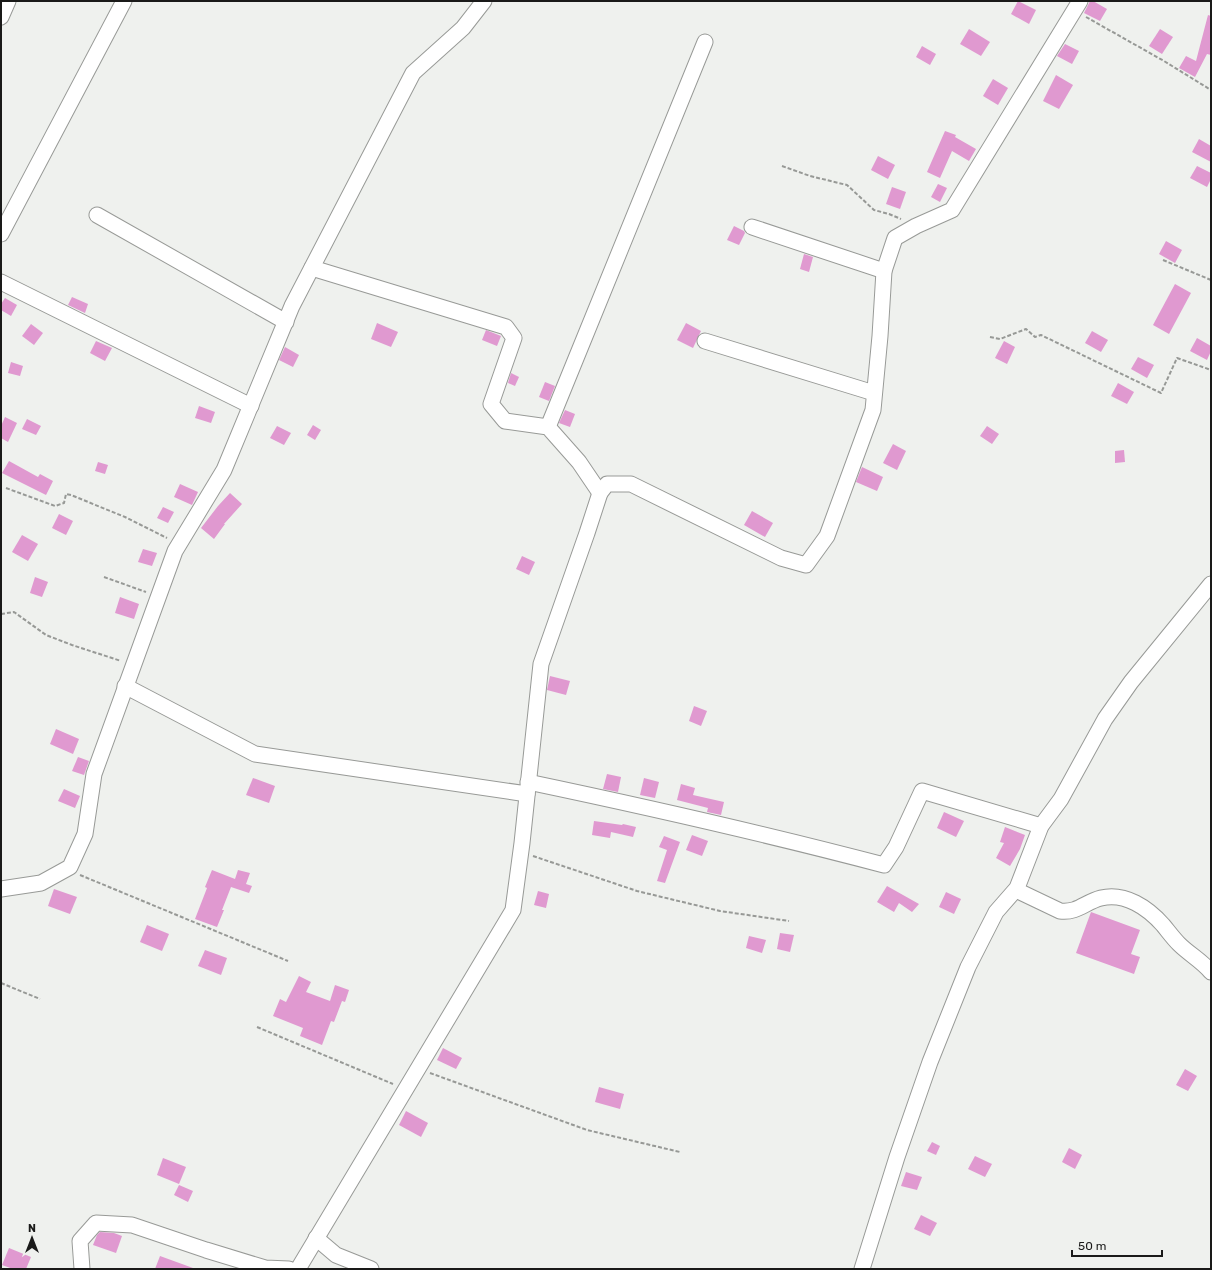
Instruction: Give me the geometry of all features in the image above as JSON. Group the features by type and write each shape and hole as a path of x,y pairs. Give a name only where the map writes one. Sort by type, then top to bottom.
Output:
{"street":[{"path":"1,17 8,1"},
{"path":"1,234 124,1"},
{"path":"1,889 41,883 70,867 85,834 94,774 175,550 224,470 292,306 413,73 463,28 484,1"},
{"path":"298,1269 513,910 541,664 600,493 607,484 631,484 781,558 806,565 827,536 873,410 884,271 895,238 916,226 952,210 1077,6"},
{"path":"548,428 705,42"},
{"path":"97,215 286,322"},
{"path":"752,227 884,271"},
{"path":"312,268 506,327 514,338 491,404 505,421 548,428 578,462 600,493"},
{"path":"1,282 251,406"},
{"path":"705,341 874,393"},
{"path":"862,1269 899,1150 930,1062 962,982 996,912 1016,890 1041,826 1061,799 1105,719 1126,688 1211,584"},
{"path":"126,686 255,754 527,788 668,812 798,842 884,865 896,847 922,791 1041,826"},
{"path":"1016,890 1060,910 1068,912 1101,898 1121,897 1142,906 1162,923 1179,943 1211,972"},
{"path":"82,1269 80,1241 96,1223 132,1225 265,1268 289,1269"},
{"path":"316,1238 336,1255 371,1269"}],"path":[{"path":"1077,6 1211,90"},
{"path":"782,166 810,176 847,185 874,210 903,220"},
{"path":"1163,260 1211,280"},
{"path":"990,336 1000,339 1026,329 1035,337 1041,335 1161,393 1177,358 1211,370"},
{"path":"6,488 55,506 64,503 66,494 71,495 125,517 180,543"},
{"path":"104,577 158,596"},
{"path":"1,614 14,612 46,635 120,660 132,667"},
{"path":"520,852 636,891 720,911 789,921"},
{"path":"66,869 288,961"},
{"path":"1,983 40,999"},
{"path":"257,1027 349,1067 405,1089"},
{"path":"418,1068 587,1130 680,1152"}],"building":[{"path":"1018,1 1036,10 1029,24 1011,14"},
{"path":"1090,1 1093,1 1107,9 1100,21 1084,13"},
{"path":"1208,15 1211,16 1211,55 1207,54 1195,77 1179,68 1186,56 1196,61"},
{"path":"969,29 990,42 981,56 960,44"},
{"path":"1160,29 1173,37 1162,54 1149,46"},
{"path":"1065,44 1079,51 1072,64 1057,56"},
{"path":"922,46 936,54 930,65 916,57"},
{"path":"1056,75 1073,85 1059,109 1043,101"},
{"path":"993,79 1008,88 998,105 983,96"},
{"path":"945,131 956,135 955,137 976,149 969,161 952,151 940,178 927,172"},
{"path":"1199,139 1211,146 1211,162 1192,152"},
{"path":"878,156 895,165 888,179 871,170"},
{"path":"1197,166 1211,173 1211,179 1207,187 1190,178"},
{"path":"938,184 947,188 940,202 931,197"},
{"path":"892,187 906,192 900,209 886,204"},
{"path":"734,226 745,233 739,245 727,240"},
{"path":"1166,241 1182,250 1175,263 1159,254"},
{"path":"804,254 813,257 809,272 800,269"},
{"path":"1175,284 1191,293 1169,334 1153,325"},
{"path":"72,297 88,304 85,313 68,305"},
{"path":"5,298 17,305 11,316 1,310 1,304"},
{"path":"377,323 398,332 391,347 371,339"},
{"path":"686,323 701,331 693,348 677,340"},
{"path":"31,324 43,333 34,345 22,336"},
{"path":"486,330 501,336 497,346 482,340"},
{"path":"1092,331 1108,340 1101,352 1085,343"},
{"path":"1197,338 1211,346 1211,351 1207,360 1190,351"},
{"path":"96,341 112,348 105,361 90,353"},
{"path":"1004,341 1015,347 1007,364 995,358"},
{"path":"285,347 299,355 293,367 279,360"},
{"path":"1138,357 1154,365 1147,378 1131,369"},
{"path":"11,362 23,366 20,376 8,373"},
{"path":"511,373 519,377 515,386 508,383"},
{"path":"545,382 555,386 549,401 539,397"},
{"path":"1118,383 1134,392 1127,404 1111,396"},
{"path":"199,406 215,412 211,423 195,418"},
{"path":"565,410 575,414 570,427 559,423"},
{"path":"5,417 17,423 8,442 1,438 1,426"},
{"path":"27,419 41,426 36,435 22,429"},
{"path":"313,425 321,430 315,440 307,435"},
{"path":"277,426 291,433 284,445 270,438"},
{"path":"987,426 999,434 992,444 980,436"},
{"path":"893,444 906,451 897,470 883,463"},
{"path":"1124,450 1125,462 1115,463 1115,451"},
{"path":"9,461 38,477 40,474 53,481 46,495 2,473"},
{"path":"98,462 108,465 105,474 95,471"},
{"path":"862,467 883,477 877,491 856,482"},
{"path":"180,484 198,492 192,505 174,497"},
{"path":"230,493 242,504 224,524 214,539 201,528"},
{"path":"163,507 174,512 168,523 157,518"},
{"path":"752,511 773,523 765,537 744,525"},
{"path":"59,514 73,521 66,535 52,528"},
{"path":"22,535 38,544 28,561 12,552"},
{"path":"143,549 157,553 152,566 138,562"},
{"path":"522,556 535,562 529,575 516,569"},
{"path":"35,577 48,582 42,597 30,593"},
{"path":"120,597 139,604 134,619 115,613"},
{"path":"550,676 570,681 566,695 547,690"},
{"path":"694,706 707,711 701,726 689,721"},
{"path":"56,729 79,739 73,754 50,744"},
{"path":"78,757 89,761 84,775 72,771"},
{"path":"607,774 621,777 618,792 603,789"},
{"path":"253,778 275,786 269,803 246,795"},
{"path":"644,778 659,782 655,798 640,795"},
{"path":"681,784 695,788 693,795 724,802 721,815 707,812 708,808 677,800"},
{"path":"64,789 80,796 75,808 58,801"},
{"path":"944,812 964,821 956,837 937,828"},
{"path":"594,821 636,827 633,837 611,832 610,838 592,835"},
{"path":"1005,827 1025,835 1020,849 1010,866 996,858 1004,843 1000,842"},
{"path":"692,835 708,841 702,856 686,850"},
{"path":"664,836 680,842 665,883 657,881 667,850 659,847"},
{"path":"212,870 235,879 238,870 250,873 246,884 252,886 249,893 231,887 217,927 195,919"},
{"path":"887,886 919,904 912,912 899,903 894,912 877,902"},
{"path":"54,889 77,897 70,914 48,906"},
{"path":"538,891 549,894 546,908 534,905"},
{"path":"946,892 961,899 954,914 939,907"},
{"path":"1091,912 1140,930 1131,954 1140,957 1134,974 1076,953"},
{"path":"147,925 169,934 162,951 140,942"},
{"path":"780,933 794,935 790,952 777,949"},
{"path":"749,936 766,940 762,953 746,948"},
{"path":"205,950 227,958 221,975 198,966"},
{"path":"299,976 311,982 306,992 330,1001 335,985 349,990 345,1002 342,1001 334,1022 331,1021 322,1045 300,1036 303,1028 273,1016 280,999 286,1002"},
{"path":"443,1048 462,1058 456,1069 437,1060"},
{"path":"1185,1069 1197,1076 1188,1091 1176,1085"},
{"path":"599,1087 624,1094 620,1109 595,1102"},
{"path":"406,1111 428,1123 421,1137 399,1125"},
{"path":"932,1142 940,1146 936,1155 927,1151"},
{"path":"1069,1148 1082,1155 1075,1169 1062,1162"},
{"path":"975,1156 992,1164 985,1177 968,1169"},
{"path":"163,1158 186,1167 179,1184 157,1175"},
{"path":"906,1172 922,1177 917,1190 901,1186"},
{"path":"179,1185 193,1191 188,1202 174,1195"},
{"path":"921,1215 937,1223 930,1236 914,1229"},
{"path":"100,1232 114,1233 122,1236 116,1253 93,1245 97,1235"},
{"path":"9,1248 31,1257 26,1269 13,1269 2,1265"},
{"path":"160,1256 193,1268 193,1269 155,1269"}]}
